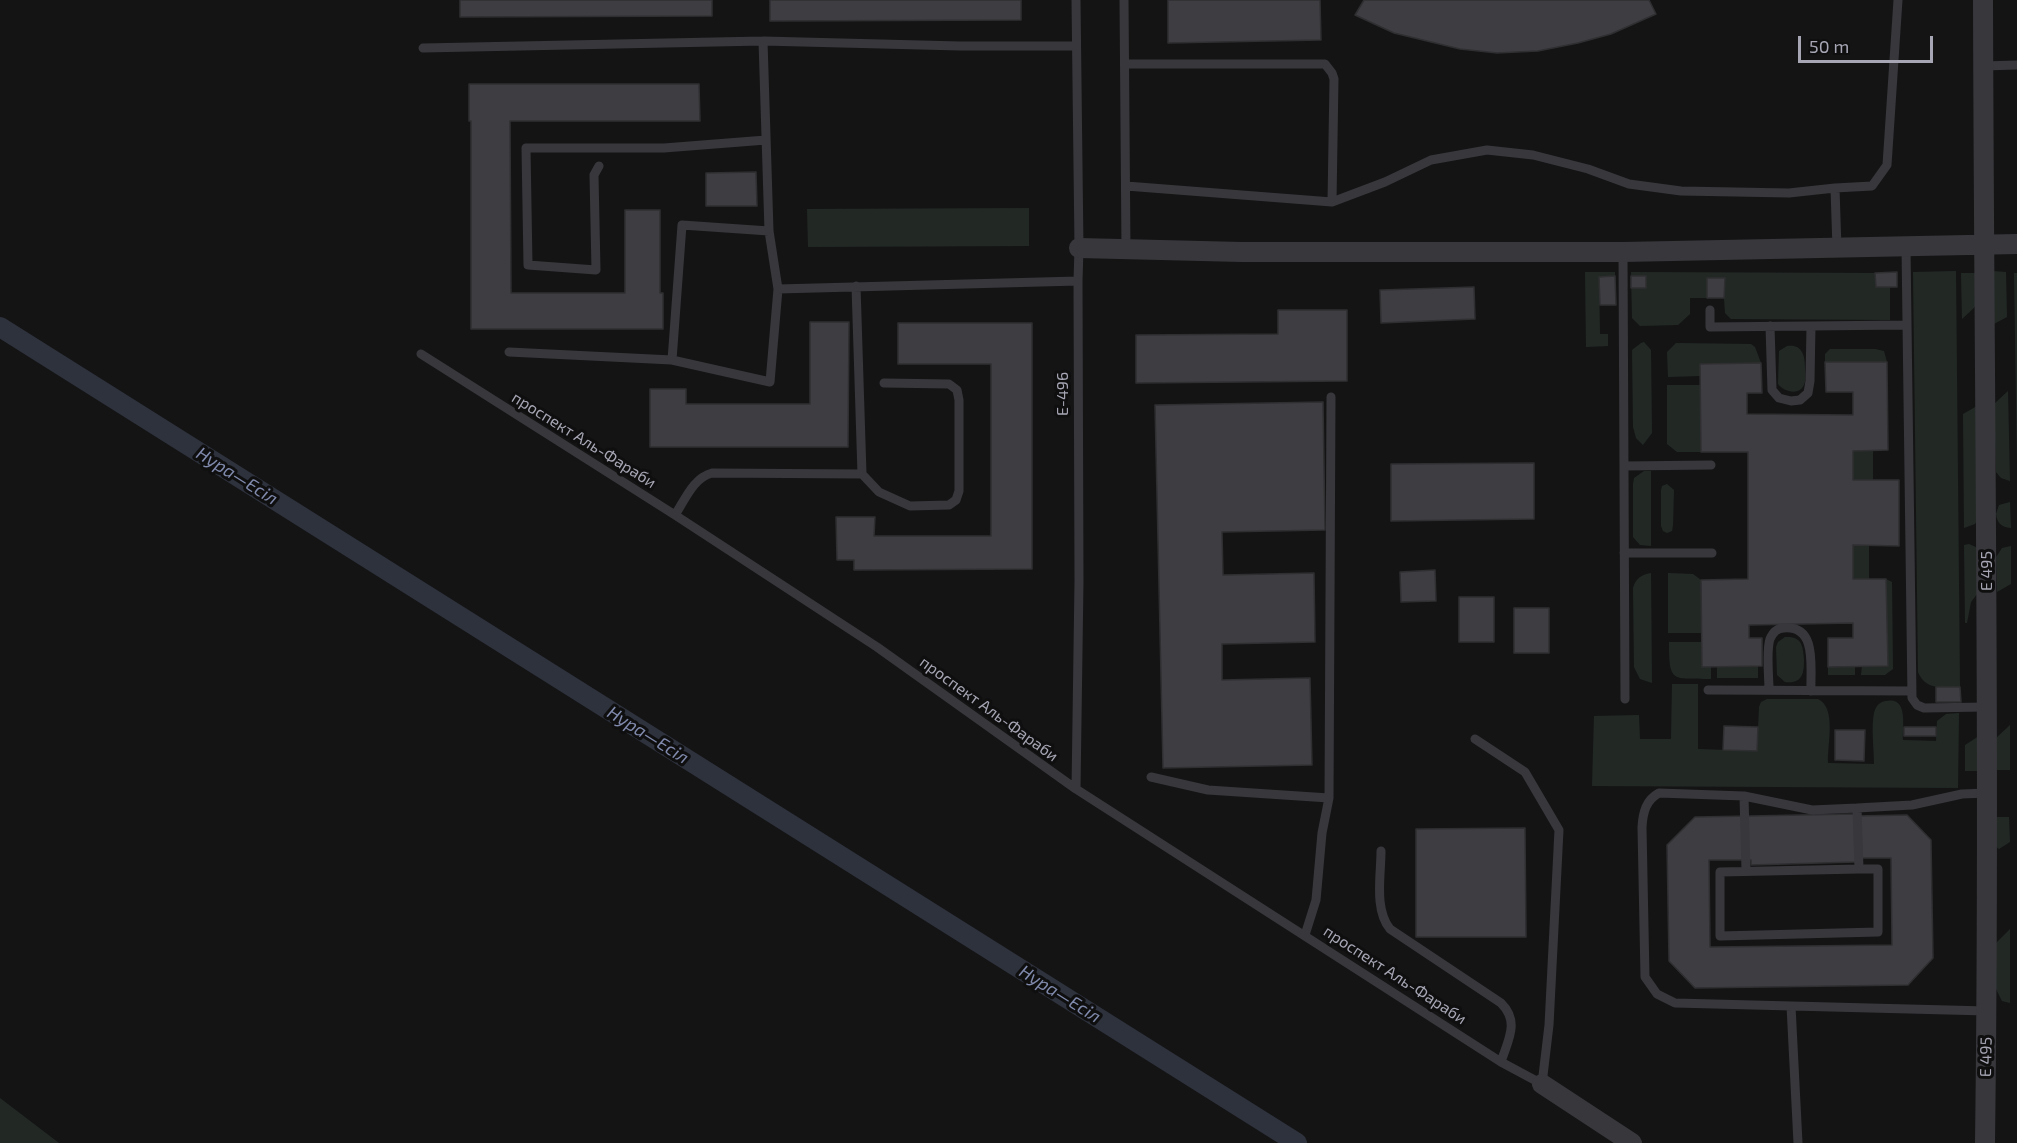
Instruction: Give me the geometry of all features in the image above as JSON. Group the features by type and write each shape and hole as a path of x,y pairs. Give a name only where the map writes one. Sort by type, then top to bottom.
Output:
{"street":[{"name":"E 495","path":"1983,0 1987,490 1985,1143"},
{"path":"1079,248 1623,252 2017,244"},
{"path":"1542,1084 1632,1143"}],"lane":[{"name":"E-496","path":"1076,0 1079,248 1079,581 1076,789"},
{"path":"1124,0 1126,250"},
{"path":"1126,186 1332,202 1385,182 1431,160 1487,150 1533,155 1588,169 1629,184 1682,191 1790,193 1872,186 1887,165 1898,0"},
{"path":"423,48 763,41 960,46 1076,46"},
{"path":"509,352 672,360 770,382 778,289 769,231 763,41"},
{"path":"1125,64 1325,64 1334,79 1332,202"},
{"path":"1983,66 2017,65"},
{"path":"599,166 594,175 596,270 528,266 526,148 664,147 766,140"},
{"path":"1835,188 1837,249"},
{"path":"672,360 682,225 769,231"},
{"path":"1906,247 1912,698 1917,705 1924,708 1986,707"},
{"path":"1623,252 1624,699"},
{"path":"778,289 1078,281"},
{"path":"856,286 862,474 879,492 910,506 949,505 956,500 959,491 959,400 957,390 949,384 884,383"},
{"path":"1710,310 1710,327 1907,325"},
{"path":"1770,326 1772,390 1779,398 1791,401 1800,400 1808,393 1810,326"},
{"name":"проспект Аль-Фараби","path":"421,354 675,515 877,647 1076,789 1501,1062 1542,1084"},
{"path":"1305,935 1316,900 1322,833 1329,798 1331,397"},
{"path":"1624,466 1711,465"},
{"path":"675,515 697,480 712,473 862,474"},
{"path":"1624,553 1712,553"},
{"path":"1769,690 1769,641 1779,628 1792,627 1803,633 1810,646 1811,691"},
{"path":"1708,690 1911,691"},
{"path":"1475,739 1525,772 1559,830 1549,1025 1542,1084"},
{"path":"1151,777 1208,790 1329,798"},
{"path":"1986,793 1962,794 1912,806 1812,810 1744,796 1659,793 1651,797 1647,804 1642,827 1645,977 1657,994 1675,1003 1987,1011"},
{"path":"1744,796 1746,871"},
{"path":"1857,808 1859,870"},
{"path":"1381,851 1380,909 1383,921 1390,929 1501,1003 1508,1010 1512,1029 1501,1062"},
{"path":"1878,869 1878,932 1720,936 1720,872 1859,870 1878,869"},
{"path":"1791,1006 1798,1143"}],"shaded area":[{"path":"1029,208 1029,246 808,247 807,209"},
{"path":"1956,271 1960,687 1936,687 1921,678 1918,672 1913,272"},
{"path":"1992,271 2006,272 2007,317 1992,325"},
{"path":"1585,272 1615,272 1615,276 1599,277 1600,334 1608,334 1608,346 1586,347"},
{"path":"1631,272 1875,273 1876,287 1890,287 1890,320 1731,319 1725,313 1724,298 1690,298 1690,314 1678,325 1640,326 1632,318"},
{"path":"1961,273 1975,273 1976,306 1962,319"},
{"path":"2014,273 2017,273 2017,464"},
{"path":"1644,342 1651,350 1652,433 1643,445 1636,438 1633,427 1632,350"},
{"path":"1676,343 1751,344 1755,347 1761,363 1701,364 1700,376 1668,377 1667,352"},
{"path":"1787,346 1796,347 1802,351 1804,359 1805,382 1800,390 1792,392 1778,384 1779,351"},
{"path":"1830,349 1884,351 1887,362 1825,362 1825,354"},
{"path":"1667,385 1700,385 1701,452 1677,452 1667,444"},
{"path":"2008,391 2010,481 2001,478 1996,472 1994,404"},
{"path":"1977,406 1980,516 1975,524 1964,528 1963,414"},
{"path":"1853,451 1873,451 1873,480 1853,480"},
{"path":"1644,471 1651,471 1651,546 1640,545 1633,537 1634,478"},
{"path":"1667,484 1674,490 1673,525 1672,531 1667,533 1661,526 1661,490 1662,486"},
{"path":"2010,502 2011,528 2000,524 1996,514 1999,505"},
{"path":"1969,544 1978,548 1978,593 1971,602 1967,623 1965,623 1964,545"},
{"path":"1853,545 1869,545 1869,579 1853,579"},
{"path":"2011,546 2011,584 1997,592 1996,557 2002,548"},
{"path":"1651,573 1652,683 1640,679 1634,667 1633,588 1639,578"},
{"path":"1668,573 1693,574 1701,580 1702,633 1668,633"},
{"path":"1886,579 1892,582 1893,669 1885,675 1861,675 1862,666 1888,666"},
{"path":"1785,637 1798,640 1804,655 1801,677 1791,682 1785,682 1777,675 1776,647 1778,642"},
{"path":"1669,642 1702,642 1711,667 1711,679 1688,679 1675,676 1670,665"},
{"path":"1758,666 1758,678 1717,678 1717,667"},
{"path":"1828,667 1855,667 1855,675 1828,675"},
{"path":"1672,684 1698,684 1698,749 1757,751 1761,702 1767,699 1818,699 1824,704 1829,718 1828,763 1874,764 1873,719 1876,708 1881,702 1893,701 1901,708 1903,740 1936,741 1937,721 1946,714 1959,713 1958,788 1592,786 1594,716 1639,715 1640,739 1671,739"},
{"path":"2010,725 2010,770 1996,770 1995,739"},
{"path":"1979,736 1979,771 1965,771 1965,745"},
{"path":"1994,817 2009,817 2010,842 1999,849 1996,847"},
{"path":"2010,929 2010,1003 2002,1001 1996,989 1995,944"},
{"path":"0,1098 59,1143 0,1143"}],"building":[{"path":"460,0 712,0 712,16 460,17"},
{"path":"770,0 1021,0 1021,20 770,21"},
{"path":"1168,0 1320,0 1321,40 1168,43"},
{"path":"1364,0 1649,0 1656,14 1611,34 1578,43 1538,51 1497,53 1460,49 1394,33 1355,15"},
{"path":"469,84 699,84 700,121 510,121 511,293 625,293 625,210 660,210 660,293 663,293 663,329 471,329"},
{"path":"756,172 757,206 706,206 706,173"},
{"path":"1897,272 1897,287 1876,287 1875,273"},
{"path":"1615,276 1616,305 1600,305 1599,277"},
{"path":"1631,276 1646,276 1646,288 1631,288"},
{"path":"1707,278 1725,278 1724,298 1707,298"},
{"path":"1474,287 1475,319 1381,323 1380,290"},
{"path":"1278,310 1347,310 1347,381 1136,383 1136,335 1278,334"},
{"path":"810,322 849,322 848,447 650,447 650,389 686,389 686,404 810,404"},
{"path":"898,323 1032,323 1032,569 854,570 854,560 837,560 836,517 875,517 874,536 991,536 991,364 898,364"},
{"path":"1825,362 1887,362 1888,450 1853,451 1853,480 1899,480 1899,546 1853,545 1853,579 1886,579 1888,666 1828,667 1828,638 1853,638 1853,623 1749,625 1749,638 1762,638 1762,666 1702,667 1701,580 1748,579 1748,452 1701,452 1700,364 1761,363 1762,393 1747,393 1747,414 1853,415 1853,392 1826,392"},
{"path":"1323,402 1325,530 1222,532 1223,575 1314,573 1315,642 1222,644 1222,680 1310,678 1312,765 1163,768 1155,405"},
{"path":"1534,463 1534,519 1391,521 1391,464"},
{"path":"1435,570 1436,601 1401,602 1400,572"},
{"path":"1459,597 1494,597 1494,642 1459,642"},
{"path":"1514,608 1549,608 1549,653 1514,653"},
{"path":"1936,687 1960,687 1961,702 1936,702"},
{"path":"1724,726 1758,727 1757,751 1723,750"},
{"path":"1904,727 1936,727 1936,736 1904,736"},
{"path":"1835,730 1865,730 1864,761 1835,760"},
{"path":"1907,815 1931,840 1933,958 1908,985 1695,988 1669,961 1667,845 1695,817","holes":["1856,858 1891,858 1892,945 1710,947 1709,860 1751,860 1751,865 1856,862"]},
{"path":"1525,828 1526,937 1416,937 1416,829"}],"waterway":[{"name":"Нура—Есіл","path":"0,327 1297,1143"}]}
